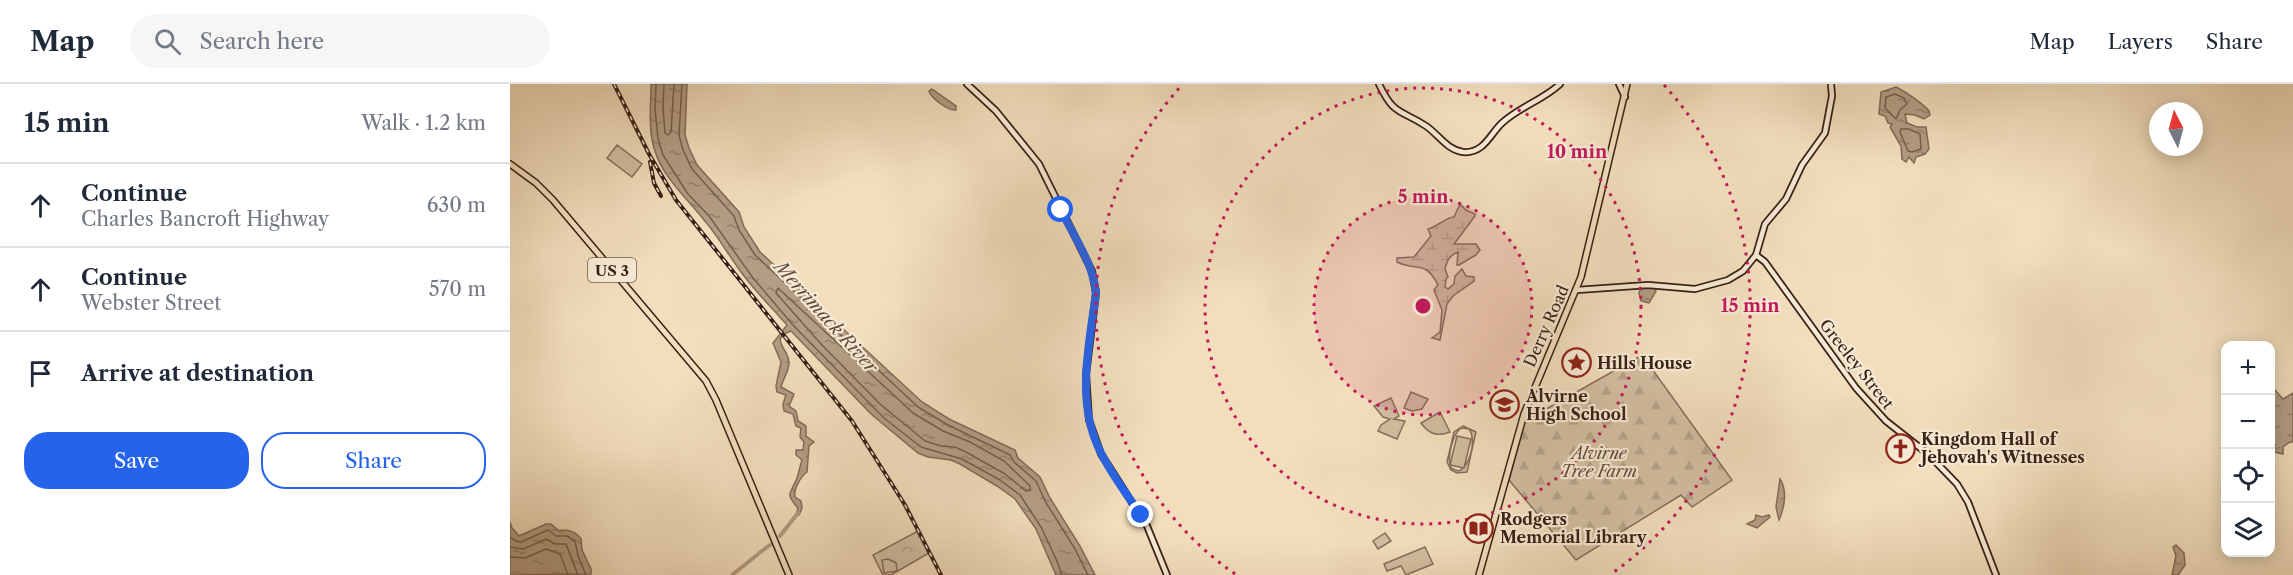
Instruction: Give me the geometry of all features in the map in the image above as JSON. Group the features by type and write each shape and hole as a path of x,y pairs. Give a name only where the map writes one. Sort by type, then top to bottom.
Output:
{"main road":[{"name":"Derry Road","path":"1479,575 1524,414 1580,288 1627,86"},
{"name":"US 3","path":"510,164 531,179 553,200 700,373 716,400 789,575"}],"street":[{"path":"966,84 993,107 1039,164 1092,271 1096,293 1086,374 1087,414 1097,444 1110,469 1144,520 1167,575"},
{"path":"1379,84 1386,99 1395,110 1426,126 1452,148 1465,152 1480,148 1503,122 1545,97 1560,84"},
{"path":"1580,288 1648,285 1684,289 1699,288 1736,276 1749,265 1756,255 1765,224 1786,199 1802,165 1825,133 1832,96 1831,84"},
{"path":"1619,85 1627,86"},
{"path":"1619,85 1625,97"},
{"name":"Greeley Street","path":"1756,255 1765,262 1857,389 1886,421 1928,454 1957,484 1968,502 1996,575"}],"green space":[{"path":"617,145 642,164 632,177 607,158"},
{"path":"1460,204 1475,216 1454,244 1476,244 1480,250 1459,265 1457,265 1458,252 1451,256 1447,263 1445,269 1448,277 1445,287 1448,289 1454,284 1455,276 1462,269 1466,276 1474,277 1474,281 1453,296 1447,304 1440,340 1432,338 1440,332 1442,310 1434,290 1438,285 1425,269 1404,265 1397,262 1397,258 1414,257 1431,236 1428,229 1454,217"},
{"name":"Alvirne Tree Farm","path":"1642,355 1732,480 1692,507 1681,495 1576,560 1509,480 1525,421"},
{"path":"1411,392 1428,399 1422,409 1412,411 1404,408"},
{"path":"1391,398 1399,416 1394,419 1405,421 1397,439 1378,431 1381,425 1390,419 1383,417 1374,406"},
{"path":"1440,412 1450,432 1434,434 1421,423"},
{"path":"1463,426 1476,432 1467,472 1457,473 1451,470 1447,462 1454,432","holes":["1461,428 1469,429 1472,439 1471,453 1466,465 1458,471 1451,468 1451,447 1458,431"]},
{"path":"1457,436 1471,439 1464,468 1450,465"},
{"path":"918,531 929,553 891,575 883,575 873,555"},
{"path":"1385,533 1391,541 1378,549 1373,541"},
{"path":"1425,547 1433,564 1406,575 1401,566 1387,571 1384,564"},
{"path":"888,559 896,563 897,571 884,573 882,560"}],"water":[{"name":"Merrimack River","path":"651,84 687,84 685,135 689,148 697,165 739,212 744,227 760,252 922,402 949,419 1015,450 1018,458 1040,477 1095,575 1056,575 1036,529 1015,499 960,464 918,453 871,414 791,331 784,334 780,341 789,363 781,387 794,394 789,406 796,411 798,421 806,426 806,436 814,442 809,446 807,472 795,491 795,497 801,501 802,508 796,516 798,508 791,499 790,493 802,460 796,455 796,450 803,450 804,442 800,437 801,428 796,426 793,414 784,411 783,404 786,395 777,392 781,362 773,343 787,325 749,282 663,168 654,148 651,132"},
{"path":"1896,87 1923,105 1930,115 1924,119 1905,114 1907,123 1917,127 1926,127 1929,149 1925,154 1916,157 1914,163 1909,157 1906,162 1902,159 1901,146 1890,127 1892,124 1888,123 1885,116 1879,114 1881,92"},
{"path":"932,89 956,106 956,110 936,100 930,94 929,91"},
{"path":"1646,287 1654,288 1656,291 1649,303 1641,301 1639,293"},
{"path":"2275,390 2283,399 2293,393 2293,442 2283,447 2283,454 2275,452"},
{"path":"1780,479 1785,494 1779,520 1776,507"},
{"path":"1756,515 1762,517 1769,515 1770,517 1757,528 1747,524 1755,520"},
{"path":"510,522 519,536 546,524 551,524 558,530 574,532 581,539 582,550 591,574 510,575"},
{"path":"2176,545 2184,553 2185,565 2178,575 2172,575 2176,556 2173,547"}],"waterway":[{"path":"780,536 798,513"},
{"path":"759,553 770,545"},
{"path":"732,575 757,555"}],"railway":[{"path":"614,84 649,154 676,200 852,421 905,505 941,575"},
{"path":"650,162 654,183 661,196"}],"place":[{"name":"Hills House","path":"1576,363"},
{"name":"Alvirne High School","path":"1505,405"},
{"name":"Kingdom Hall of Jehovah's Witnesses","path":"1900,448"},
{"name":"Rodgers Memorial Library","path":"1479,528"}],"route":[{"path":"1061,210 1090,266 1096,283 1086,382 1089,420 1101,454 1141,515"}]}
